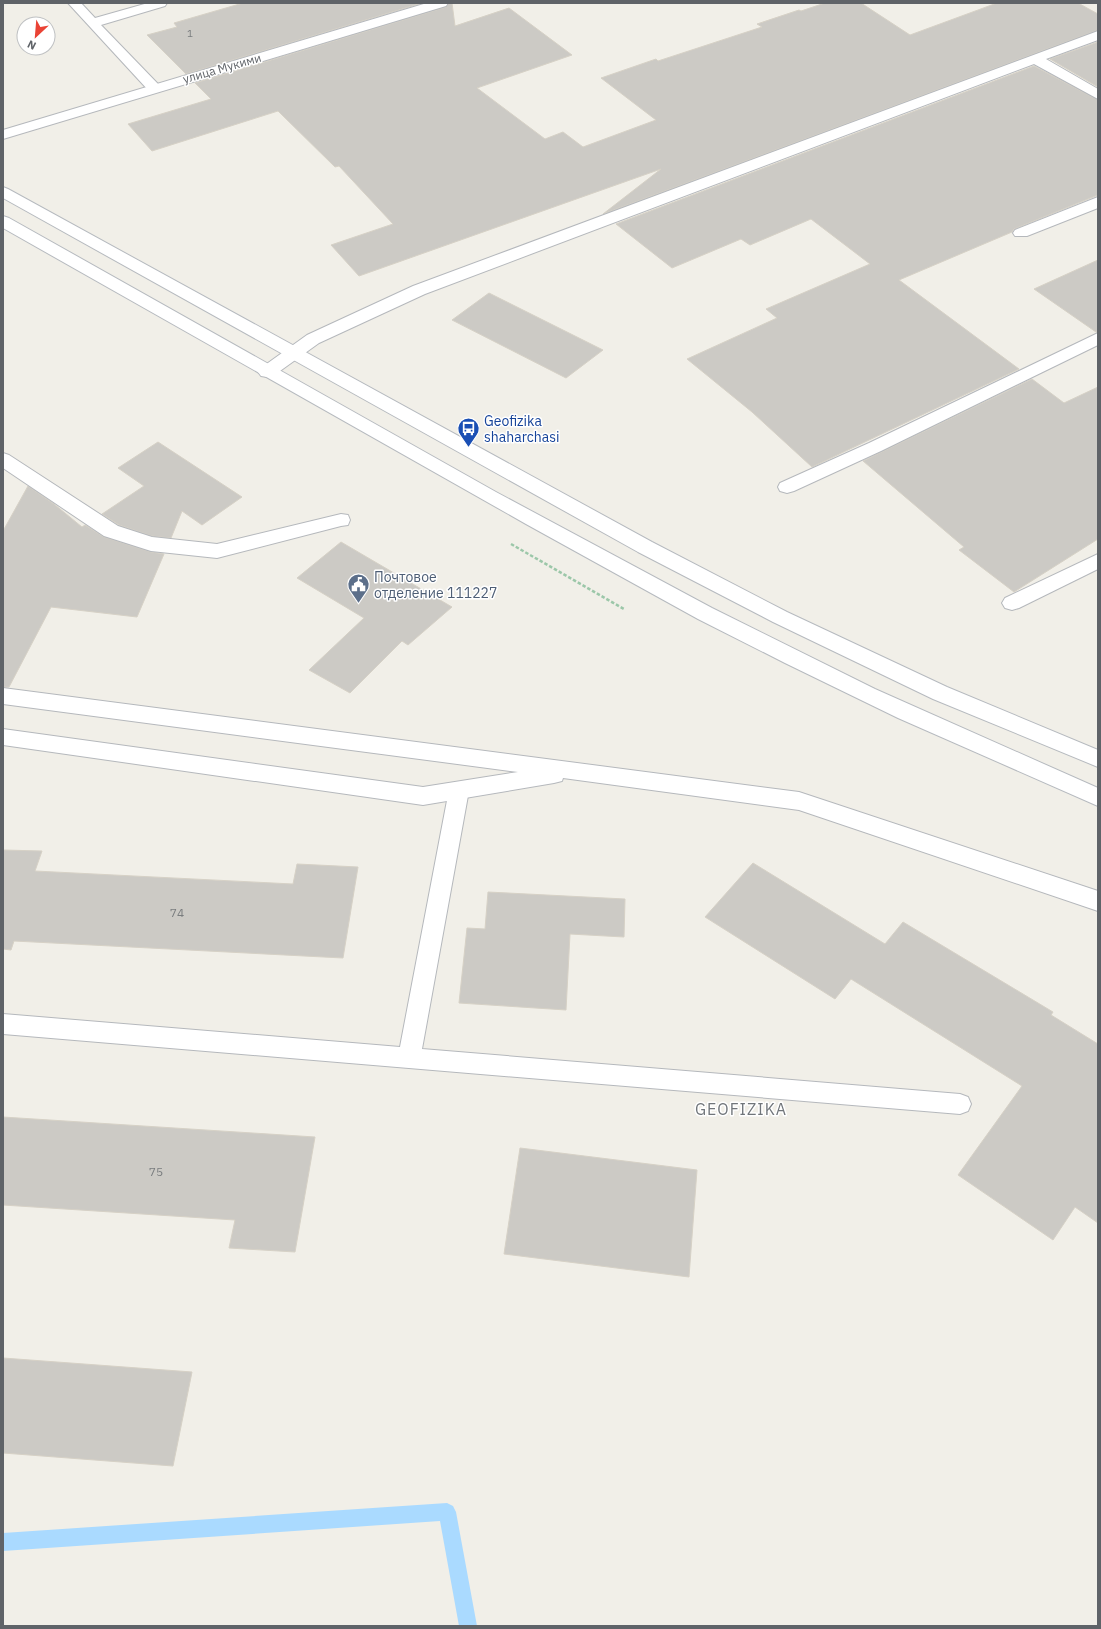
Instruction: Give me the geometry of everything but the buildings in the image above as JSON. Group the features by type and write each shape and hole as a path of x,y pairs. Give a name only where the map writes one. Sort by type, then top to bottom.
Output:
{"street":[{"name":"улица Мукими","path":"3,135 154,88 441,3"},
{"path":"267,372 313,339 419,290 1098,35"},
{"path":"1036,59 1098,95"},
{"path":"3,192 646,547 780,618 940,693 1098,759"},
{"path":"1021,234 1098,202"},
{"path":"3,221 267,372 639,578 790,658 964,740 1098,797"},
{"path":"787,487 875,447 1098,338"},
{"path":"3,459 111,531 151,544 217,551 341,520"},
{"path":"1012,603 1098,561"},
{"path":"3,696 799,801 1098,901"},
{"path":"3,737 423,796 576,771"}],"lane":[{"path":"74,3 154,88"},
{"path":"93,23 161,3"},
{"path":"410,1058 459,790"},
{"path":"3,1024 960,1104"}],"waterway":[{"path":"3,1542 447,1512 468,1626"}],"place":[{"name":"Geofizika shaharchasi","path":"468,448"},
{"name":"Почтовое отделение 111227","path":"359,604"}],"district":[{"name":"GEOFIZIKA","path":"741,1109"}]}
